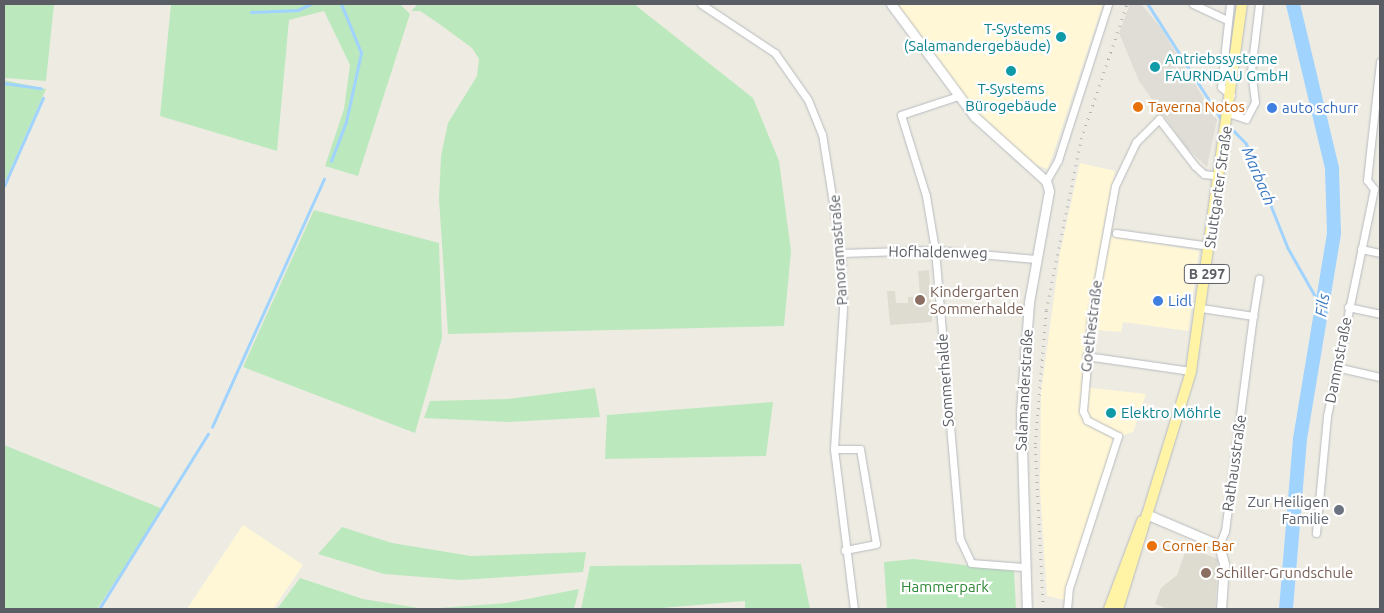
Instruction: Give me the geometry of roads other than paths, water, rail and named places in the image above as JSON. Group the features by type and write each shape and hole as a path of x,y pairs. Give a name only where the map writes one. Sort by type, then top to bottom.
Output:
{"main road":[{"name":"Stuttgarter Straße","path":"1118,609 1190,371 1221,176 1242,4"},
{"name":"Stuttgarter Straße","path":"1108,609 1146,514"}],"street":[{"name":"Panoramastraße","path":"701,4 776,53 808,100 831,170 841,253 843,309 834,449 845,550 854,609"},
{"path":"891,4 958,96 1046,181"},
{"name":"Salamanderstraße","path":"1026,609 1023,567 1021,412 1036,258 1049,191 1046,181 1058,160 1108,4"},
{"path":"1193,4 1227,20"},
{"path":"1230,4 1221,87 1231,95"},
{"path":"1228,116 1246,119 1255,102 1252,71 1259,4"},
{"path":"1377,190 1367,180 1377,127 1380,62"},
{"name":"Sommerhalde","path":"958,96 901,115 926,196 935,250 960,539 971,563 1023,567"},
{"name":"Goethestraße","path":"1068,609 1069,588 1118,436 1088,420 1083,411 1086,356 1115,186 1136,142 1159,119 1199,170 1221,176"},
{"name":"Dammstraße","path":"1316,533 1320,456 1348,307 1377,190"},
{"path":"1116,233 1210,246"},
{"path":"1361,249 1380,253"},
{"name":"Hofhaldenweg","path":"841,253 935,250 1036,258"},
{"name":"Rathausstraße","path":"1221,609 1224,564 1219,545 1225,531 1259,278"},
{"path":"1348,307 1380,314"},
{"path":"1201,308 1253,316"},
{"path":"1086,356 1190,371"},
{"path":"1336,367 1380,377"},
{"path":"834,449 860,449 876,544 845,550"},
{"path":"1146,514 1219,545"}],"waterway":[{"path":"251,12 298,10 311,4"},
{"path":"331,161 346,122 361,53 341,4"},
{"name":"Marbach","path":"1148,4 1222,120"},
{"name":"Marbach","path":"1286,609 1300,439 1334,233 1332,168 1293,4"},
{"path":"4,83 41,88"},
{"path":"4,186 43,98"},
{"name":"Marbach","path":"1228,125 1246,143 1288,248 1322,308"},
{"path":"212,427 324,179"},
{"path":"99,609 208,434"}],"railway":[{"path":"1043,609 1035,444 1046,310 1081,139 1127,4"}],"place":[{"name":"T-Systems (Salamandergebäude)","path":"1061,37"},
{"name":"Antriebssysteme FAURNDAU GmbH","path":"1155,67"},
{"name":"T-Systems Bürogebäude","path":"1011,71"},
{"name":"Taverna Notos","path":"1138,107"},
{"name":"auto schurr","path":"1272,108"},
{"name":"Kindergarten Sommerhalde","path":"920,300"},
{"name":"Lidl","path":"1158,301"},
{"name":"Elektro Möhrle","path":"1111,413"},
{"name":"Zur Heiligen Familie","path":"1339,510"},
{"name":"Corner Bar","path":"1152,546"},
{"name":"Schiller-Grundschule","path":"1206,573"}],"water label":[{"name":"Fils","path":"1322,305"}],"park label":[{"name":"Hammerpark","path":"945,587"}]}
